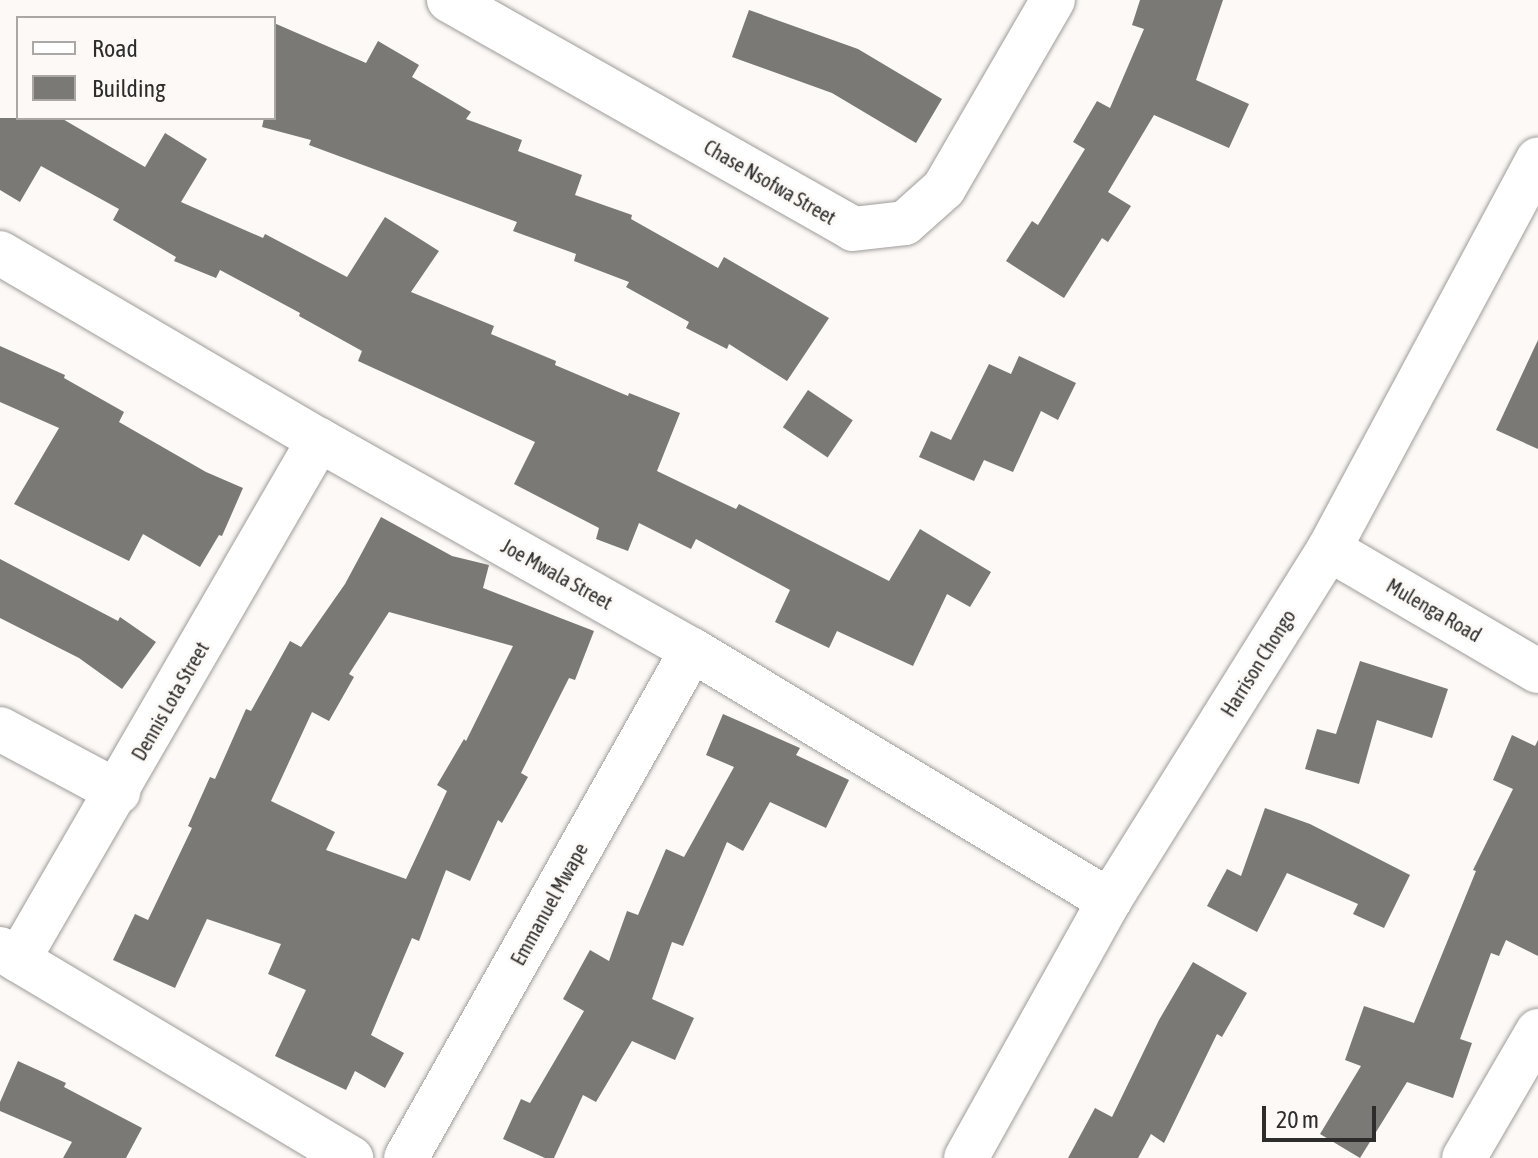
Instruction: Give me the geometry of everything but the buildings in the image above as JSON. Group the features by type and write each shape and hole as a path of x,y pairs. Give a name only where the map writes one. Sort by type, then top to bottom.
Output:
{"street":[{"name":"Chase Nsofwa Street","path":"449,0 853,229 905,223 944,188 1053,0"},
{"name":"Harrison Chongo","path":"966,1158 1109,901 1329,549 1538,160"},
{"name":"Joe Mwala Street","path":"0,253 319,440 692,650 1109,901"},
{"name":"Dennis Lota Street","path":"9,954 118,792 319,440"},
{"name":"Mulenga Road","path":"1329,549 1538,671"},
{"name":"Emmanuel Mwape","path":"406,1158 692,650"},
{"path":"0,729 118,792"},
{"path":"9,954 351,1158"},
{"path":"1464,1158 1538,1031"}]}
